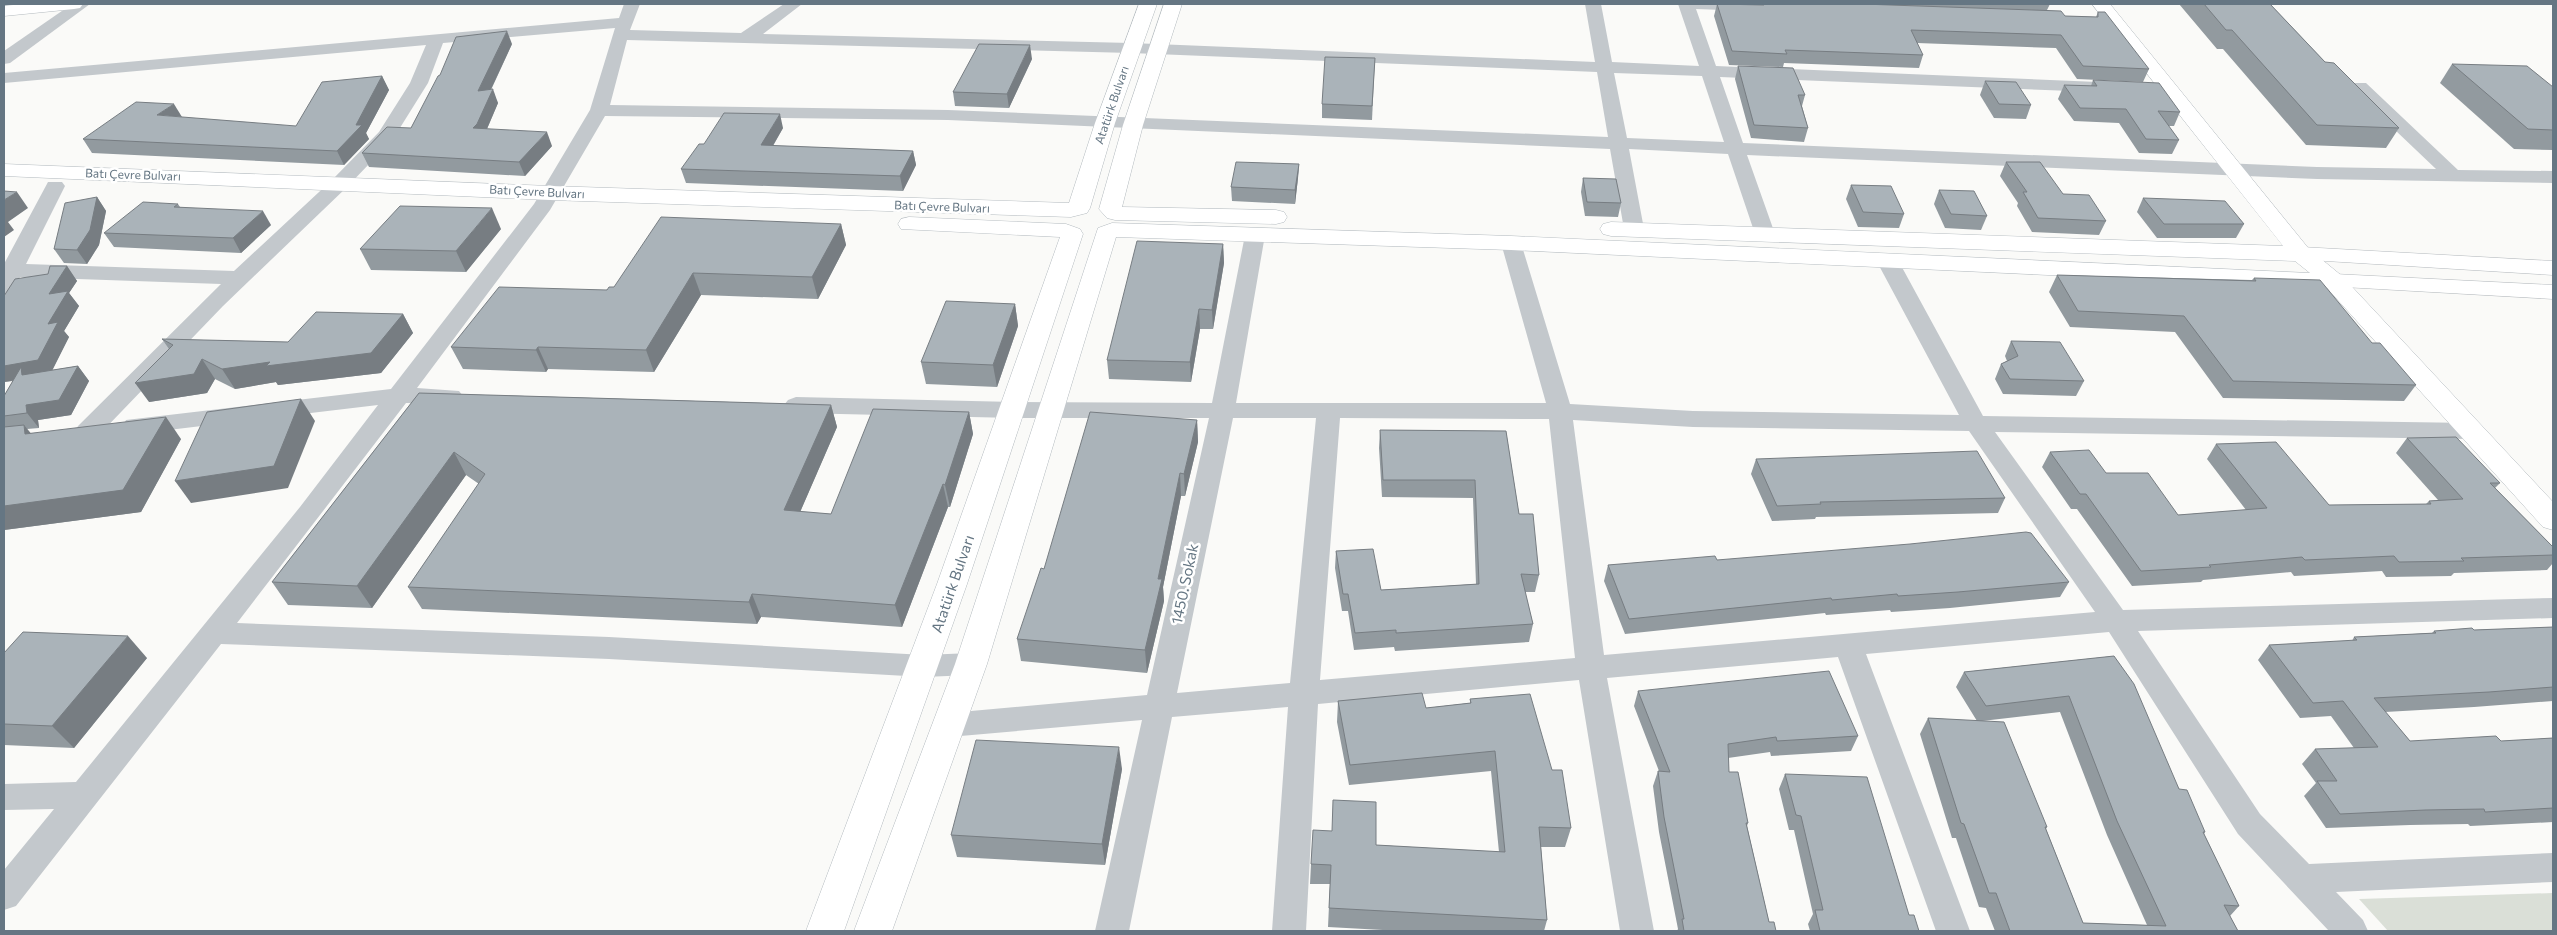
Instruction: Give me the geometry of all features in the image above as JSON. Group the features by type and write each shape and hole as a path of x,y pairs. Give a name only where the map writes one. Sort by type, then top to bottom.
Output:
{"main road":[{"path":"4,10 74,4"},
{"name":"Atatürk Bulvarı","path":"825,931 924,666 1015,410 1072,221 1131,48 1148,4"},
{"name":"Atatürk Bulvarı","path":"873,931 971,664 1111,221 1133,125 1173,4"},
{"path":"2105,15 2158,89 2231,170 2301,254 2334,281 2553,520"},
{"name":"Batı Çevre Bulvarı","path":"4,170 340,182 546,199"},
{"name":"Batı Çevre Bulvarı","path":"4,185 323,198 546,199 1072,221"},
{"path":"2553,268 2301,254 1634,229 1111,221 1089,237 1072,221 1096,206 1111,221 1254,235 1510,243 2553,292"}],"street":[{"path":"4,59 82,4"},
{"path":"4,895 214,633 401,395 546,199 599,110 622,29 632,4"},
{"path":"744,39 794,4"},
{"path":"1593,4 1634,229"},
{"path":"1686,4 1765,234"},
{"path":"1692,4 1768,7"},
{"path":"4,78 436,40 622,29 744,39 1131,48 2118,88"},
{"path":"87,432 386,135 419,83 436,40"},
{"path":"2360,87 2453,175"},
{"path":"599,110 948,115 1133,125 2231,170 2553,177"},
{"path":"55,186 7,276 241,278"},
{"name":"1450. Sokak","path":"1112,931 1158,707 1223,409 1254,235"},
{"path":"1510,243 1560,411 1592,668 1638,931"},
{"path":"1887,260 1975,422 2116,622 2249,824 2350,931"},
{"path":"62,435 401,395 470,397"},
{"path":"777,404 1015,410 1051,408 1560,411 1692,419 2471,431"},
{"path":"1289,931 1304,694 1328,410"},
{"path":"949,725 1848,644 2116,622 2553,608"},
{"path":"214,633 609,648 924,666 971,664"},
{"path":"1848,644 1953,931"},
{"path":"4,797 84,795"},
{"path":"2301,879 2553,868"}],"shaded area":[{"path":"2553,893 2553,931 2388,931 2359,899"}],"building":[{"path":"1717,4 1862,4 2061,11 2065,16 2098,17 2098,12 2105,12 2149,69 2083,66 2061,35 1911,30 1923,55 1785,50 1787,54 1732,51"},
{"path":"2204,4 2270,4 2325,62 2334,63 2399,128 2317,125 2232,30 2226,30"},
{"path":"507,31 478,91 493,89 477,124 473,128 547,132 519,162 362,153 387,127 411,128 440,75 456,37"},
{"path":"979,44 1030,45 1007,94 953,92"},
{"path":"1325,57 1375,58 1372,106 1322,104"},
{"path":"2452,64 2527,66 2553,87 2553,130 2528,129"},
{"path":"1738,66 1793,68 1805,95 1798,95 1808,128 1754,125"},
{"path":"382,76 356,125 362,125 337,151 83,139 136,102 174,104 157,115 296,126 322,82"},
{"path":"2093,80 2159,83 2180,112 2158,111 2179,140 2146,139 2126,109 2080,108 2064,85 2097,86"},
{"path":"1985,81 2016,82 2031,105 1999,104"},
{"path":"724,113 780,114 761,145 913,151 900,176 681,169 699,144 704,144"},
{"path":"1236,162 1299,164 1295,190 1231,187"},
{"path":"2006,162 2040,162 2063,194 2089,195 2106,221 2038,218 2023,192 2027,192"},
{"path":"1583,178 1616,179 1621,203 1587,202"},
{"path":"1851,185 1891,186 1904,214 1863,212"},
{"path":"1939,190 1974,191 1987,216 1951,214"},
{"path":"4,191 17,192 4,200"},
{"path":"97,197 90,230 77,250 54,249 65,203"},
{"path":"2143,198 2225,201 2244,224 2164,224"},
{"path":"143,202 178,204 174,207 263,211 233,238 104,233"},
{"path":"400,206 492,208 456,251 360,249"},
{"path":"661,217 841,224 812,277 693,273 646,350 538,347 536,350 451,347 499,287 607,290 609,287 614,287"},
{"path":"1137,241 1223,244 1212,310 1199,309 1190,362 1107,360"},
{"path":"50,266 67,266 49,294 68,291 48,324 58,322 38,360 4,366 4,296 15,279 48,274"},
{"path":"2057,275 2256,281 2254,278 2320,280 2372,343 2380,343 2416,385 2233,381 2184,316 2078,311"},
{"path":"946,301 1015,304 993,365 921,362"},
{"path":"316,312 403,314 371,353 266,366 270,362 222,369 202,359 194,374 135,383 173,345 162,339 288,342"},
{"path":"2011,341 2060,342 2084,381 2010,379 2001,364 2018,356"},
{"path":"78,366 59,400 26,405 27,413 4,416 4,396 21,367 22,375"},
{"path":"419,393 831,405 784,510 831,514 873,409 969,412 945,485 943,484 895,605 752,594 749,602 408,587 485,474 454,452 357,586 272,582"},
{"path":"301,399 274,466 175,481 207,412"},
{"path":"1090,412 1197,420 1184,474 1180,473 1158,579 1162,579 1145,650 1017,639 1041,568 1044,569"},
{"path":"166,417 123,490 4,506 4,427 24,425 25,434"},
{"path":"1380,430 1506,431 1519,514 1533,514 1539,575 1521,574 1533,624 1396,633 1396,630 1355,633 1348,594 1343,594 1336,551 1373,549 1381,590 1479,584 1475,480 1383,480"},
{"path":"2456,437 2500,483 2490,483 2553,547 2553,555 2461,558 2464,561 2399,562 2394,556 2305,560 2302,557 2209,565 2211,567 2141,571 2086,494 2080,494 2050,452 2089,450 2106,473 2148,473 2178,515 2267,508 2216,444 2276,442 2329,505 2431,504 2429,501 2463,499 2407,438"},
{"path":"1977,451 2005,498 1820,502 1821,504 1777,506 1756,459"},
{"path":"2031,533 2069,582 1958,592 1898,596 1897,594 1832,600 1831,598 1629,619 1608,565 1715,556 1717,560"},
{"path":"2553,627 2553,687 2374,698 2410,741 2496,736 2501,741 2553,738 2553,808 2485,812 2484,809 2340,814 2317,781 2337,781 2315,749 2378,747 2343,701 2313,703 2269,645 2357,640 2354,637 2436,633 2434,631 2472,628 2474,630"},
{"path":"23,632 128,636 52,726 4,724 4,653"},
{"path":"2114,656 2134,684 2179,789 2187,790 2205,832 2203,832 2239,906 2224,905 2238,931 2010,931 1996,893 1989,893 1964,824 1961,823 1928,718 2004,722 2047,827 2045,827 2083,923 2166,926 2117,821 2069,696 1986,706 1964,672"},
{"path":"1829,671 1858,736 1777,741 1776,737 1728,744 1729,772 1738,772 1748,823 1746,823 1769,922 1774,922 1776,931 1684,931 1682,919 1684,919 1664,817 1658,771 1670,772 1638,691"},
{"path":"1422,693 1426,708 1471,703 1470,699 1530,694 1552,770 1562,770 1571,828 1539,827 1547,920 1329,908 1331,865 1311,864 1313,830 1332,831 1333,800 1376,802 1376,845 1505,852 1495,751 1350,765 1338,701"},
{"path":"976,740 1119,747 1102,844 951,835"},
{"path":"1785,774 1867,777 1909,915 1914,915 1919,931 1820,931 1815,910 1823,910 1801,816 1796,815"}]}
